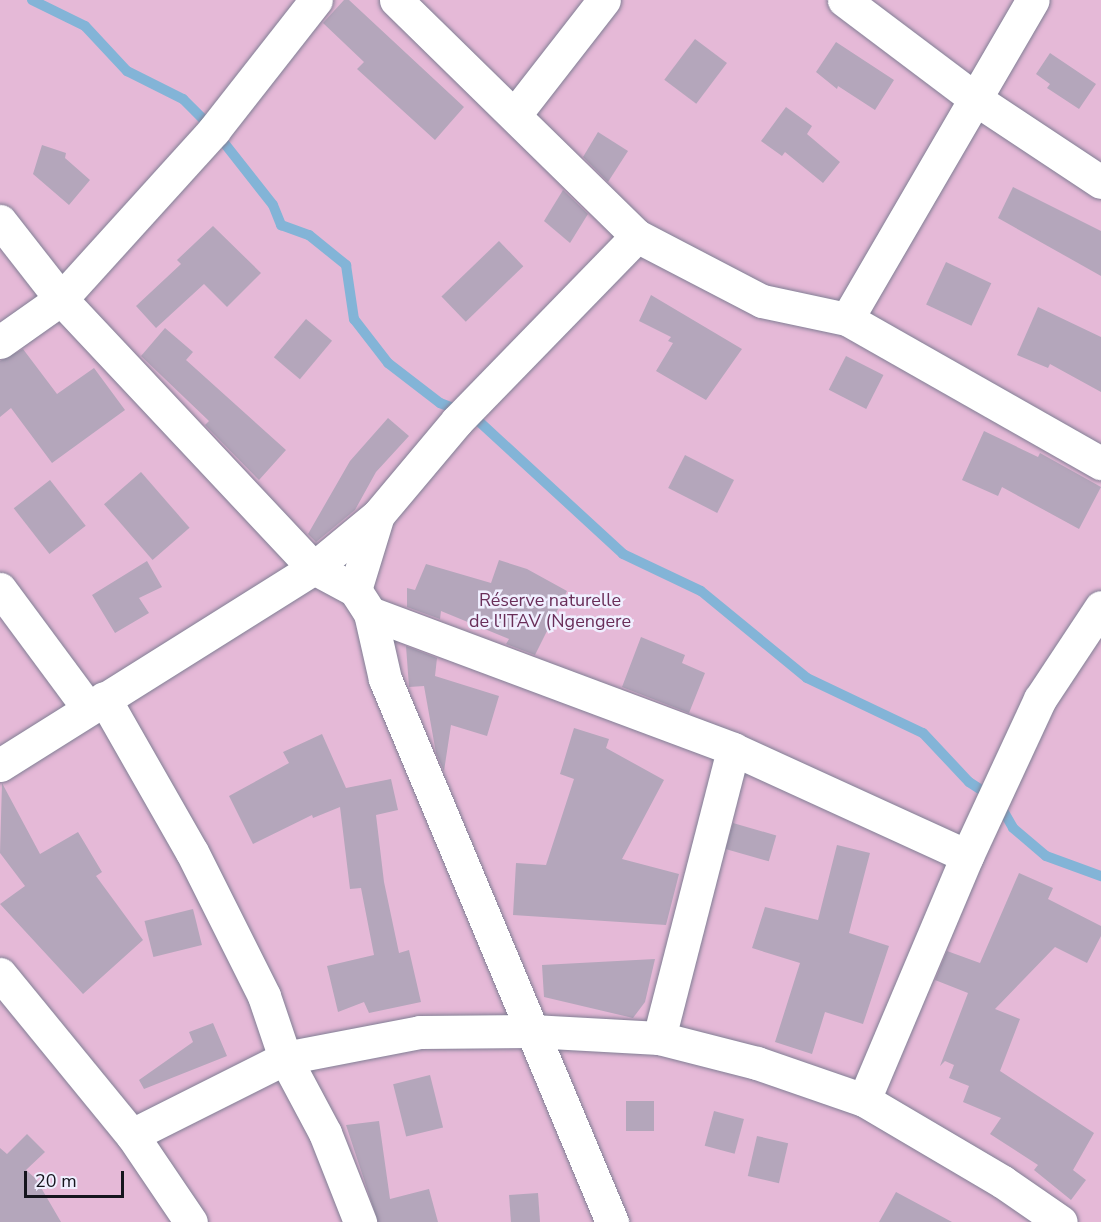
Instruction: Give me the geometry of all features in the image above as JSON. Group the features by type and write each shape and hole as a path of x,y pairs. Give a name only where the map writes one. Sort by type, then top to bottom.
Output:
{"street":[{"path":"0,342 62,299 235,106 316,0"},
{"path":"396,0 516,114 637,236 762,301 848,319 1101,463"},
{"path":"516,114 604,0"},
{"path":"844,0 974,98 1101,182"},
{"path":"848,319 974,98 1033,0"},
{"path":"0,221 62,299 314,568 362,602 733,749 967,856"},
{"path":"0,765 314,568 378,515 457,421 637,236"},
{"path":"378,515 362,602 385,679 612,1222"},
{"path":"0,589 96,703 192,852 264,996 285,1058 325,1133 360,1222"},
{"path":"864,1100 967,856 1040,699 1101,607"},
{"path":"659,1038 733,749"},
{"path":"0,974 132,1135 191,1222"},
{"path":"132,1135 285,1058 420,1032 532,1031 659,1038 757,1063 864,1100 1003,1182 1061,1222"}],"green space":[{"name":"Réserve naturelle de l'ITAV (Ngengere","path":"0,0 1101,0 1101,1222 0,1222"}],"building":[{"path":"344,0 349,0 464,107 435,140 357,69 364,62 323,23"},
{"path":"695,39 727,63 696,104 664,80"},
{"path":"836,42 894,80 875,110 838,86 837,89 816,72"},
{"path":"1050,53 1096,84 1079,109 1047,88 1050,84 1036,74"},
{"path":"786,107 812,126 807,134 840,162 823,183 785,152 782,156 761,141"},
{"path":"598,132 628,151 608,182 583,157"},
{"path":"42,145 66,153 65,158 90,180 69,205 33,174"},
{"path":"1013,187 1101,231 1101,276 998,218"},
{"path":"563,190 588,214 570,243 544,221"},
{"path":"213,226 261,273 227,307 204,284 156,328 136,306 181,264 177,260"},
{"path":"499,241 523,266 466,322 441,297"},
{"path":"946,262 991,283 971,326 926,305"},
{"path":"651,295 742,349 706,400 656,371 673,343 668,341 671,337 639,321"},
{"path":"1038,307 1101,337 1101,392 1050,364 1048,368 1017,355"},
{"path":"306,319 332,341 300,379 274,357"},
{"path":"165,328 193,352 186,360 286,450 259,480 205,425 209,421 141,356"},
{"path":"23,349 57,394 94,368 125,410 52,463 11,408 0,417 0,361"},
{"path":"846,356 883,375 866,409 829,390"},
{"path":"388,418 409,436 376,472 355,510 316,542 308,534 350,461"},
{"path":"984,431 1038,457 1040,453 1101,487 1079,529 1002,487 998,496 962,480"},
{"path":"685,455 734,480 717,513 668,488"},
{"path":"141,472 190,528 153,560 104,504"},
{"path":"50,480 86,526 49,554 14,508"},
{"path":"499,560 527,569 567,591 535,655 506,644 509,639 441,611 440,619 407,607 407,588 415,590 426,564 491,583"},
{"path":"147,561 162,587 139,598 149,613 115,633 92,595"},
{"path":"641,637 685,655 682,663 705,673 689,713 622,687"},
{"path":"406,646 437,658 435,676 499,696 487,736 451,725 444,771 436,753 424,686 409,687"},
{"path":"574,728 609,739 606,748 664,780 622,859 679,874 666,925 513,915 516,863 546,865 574,779 560,774"},
{"path":"322,734 346,788 391,779 398,810 376,815 384,882 399,953 409,950 421,1002 369,1013 364,1002 338,1012 327,966 374,955 361,888 350,889 340,807 313,818 312,815 253,844 229,796 289,763 283,752"},
{"path":"2,783 40,854 78,832 102,872 96,876 143,940 83,994 0,904 25,886 0,853"},
{"path":"733,823 776,835 769,861 726,849"},
{"path":"837,845 870,853 849,933 889,946 863,1024 825,1012 812,1054 775,1042 800,963 752,948 765,907 818,920"},
{"path":"1019,873 1053,888 1048,899 1101,926 1101,936 1087,963 1055,947 995,1009 1020,1019 1000,1071 1094,1133 1073,1170 1086,1180 1071,1200 1034,1170 1038,1165 990,1134 1001,1118 963,1102 969,1086 949,1078 954,1065 945,1061 940,1066 968,993 935,980 947,951 980,963"},
{"path":"193,909 202,945 153,957 144,921"},
{"path":"655,959 645,1002 633,1018 544,997 542,965"},
{"path":"213,1023 227,1056 144,1089 139,1080 193,1042 189,1032"},
{"path":"430,1075 443,1127 406,1137 393,1084"},
{"path":"626,1101 654,1101 654,1131 626,1131"},
{"path":"714,1111 744,1119 735,1154 705,1146"},
{"path":"379,1121 390,1199 429,1189 438,1222 378,1222 346,1125"},
{"path":"27,1134 45,1152 26,1170 36,1179 61,1222 0,1222 0,1148 7,1154"},
{"path":"757,1136 788,1143 779,1183 748,1176"},
{"path":"896,1192 952,1222 879,1222"},
{"path":"538,1193 540,1222 511,1222 509,1195"}],"waterway":[{"path":"32,0 85,26 127,71 183,99 214,130 273,205 281,225 309,235 346,265 354,319 388,363 440,403 472,415 623,554 701,591 807,678 923,733 969,782 997,800 1013,828 1046,856 1101,876"}]}
